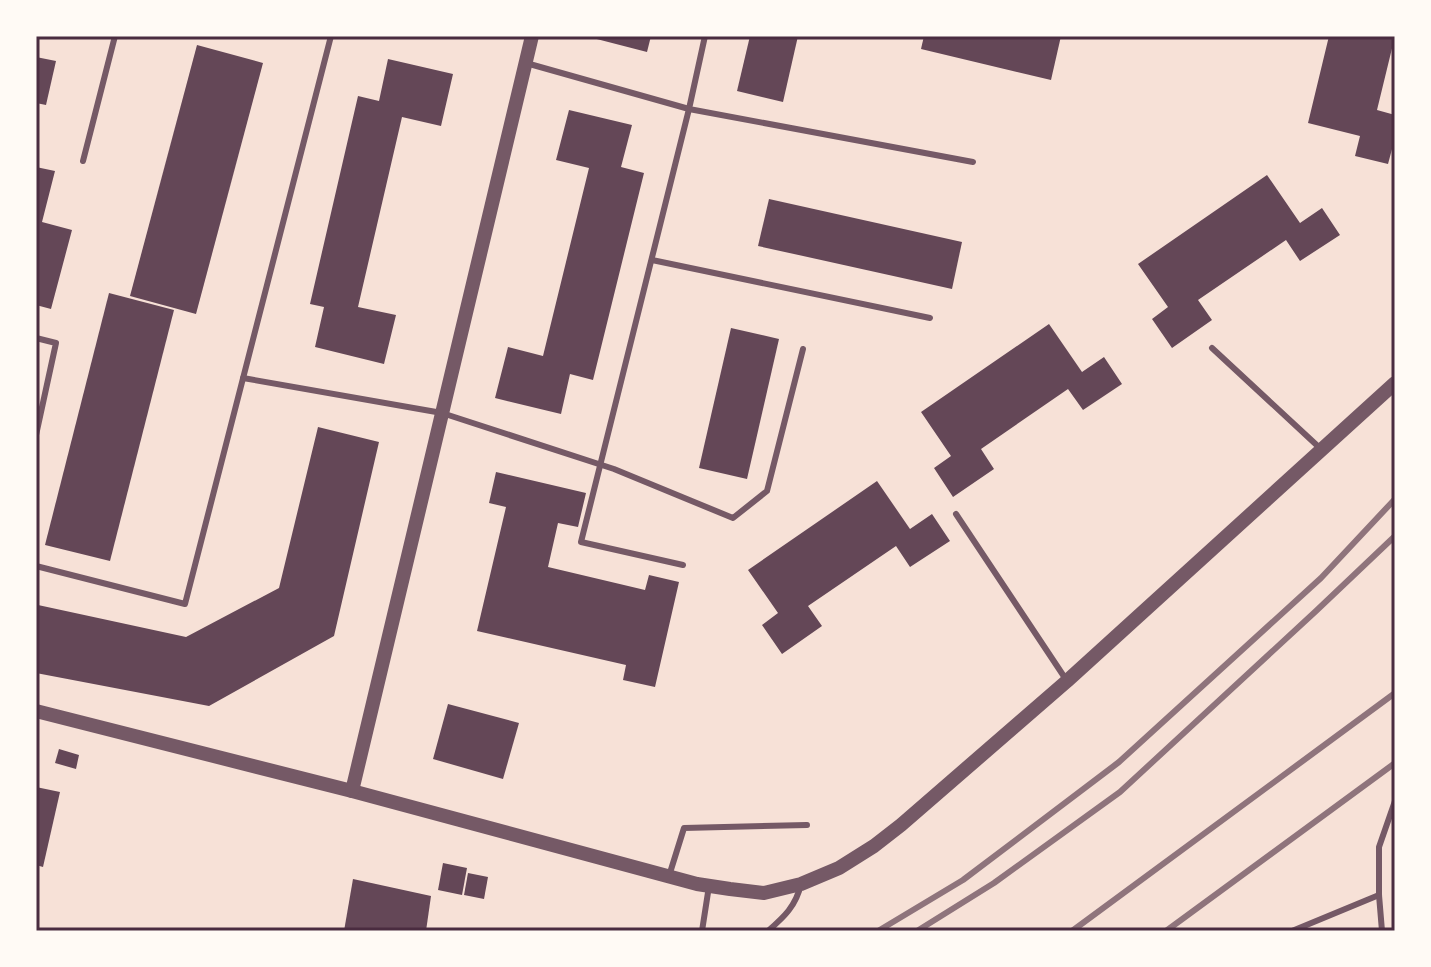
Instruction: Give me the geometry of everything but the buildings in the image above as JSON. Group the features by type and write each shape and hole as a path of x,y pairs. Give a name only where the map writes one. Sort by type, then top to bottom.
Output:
{"street":[{"path":"352,791 526,63 527,37"},
{"path":"36,711 709,886 764,893 801,884 839,868 901,825 1067,681 1395,383"}],"lane":[{"path":"83,161 115,36"},
{"path":"36,566 185,604 331,36"},
{"path":"683,565 581,542 705,36"},
{"path":"526,63 689,109 973,162"},
{"path":"652,260 930,318"},
{"path":"36,338 56,343 36,435"},
{"path":"1212,348 1322,450"},
{"path":"243,378 442,413 600,465 733,518 767,491 803,349"},
{"path":"956,514 1067,681"},
{"path":"1382,931 1379,847 1395,801"},
{"path":"669,876 684,828 807,825"},
{"path":"768,931 795,903 801,884"},
{"path":"702,931 709,886"},
{"path":"1292,931 1379,895"}],"railway":[{"path":"878,931 963,880 1119,762 1321,578 1395,499"},
{"path":"917,931 994,883 1120,792 1395,536"},
{"path":"1072,931 1395,693"},
{"path":"1166,931 1395,763"}]}
